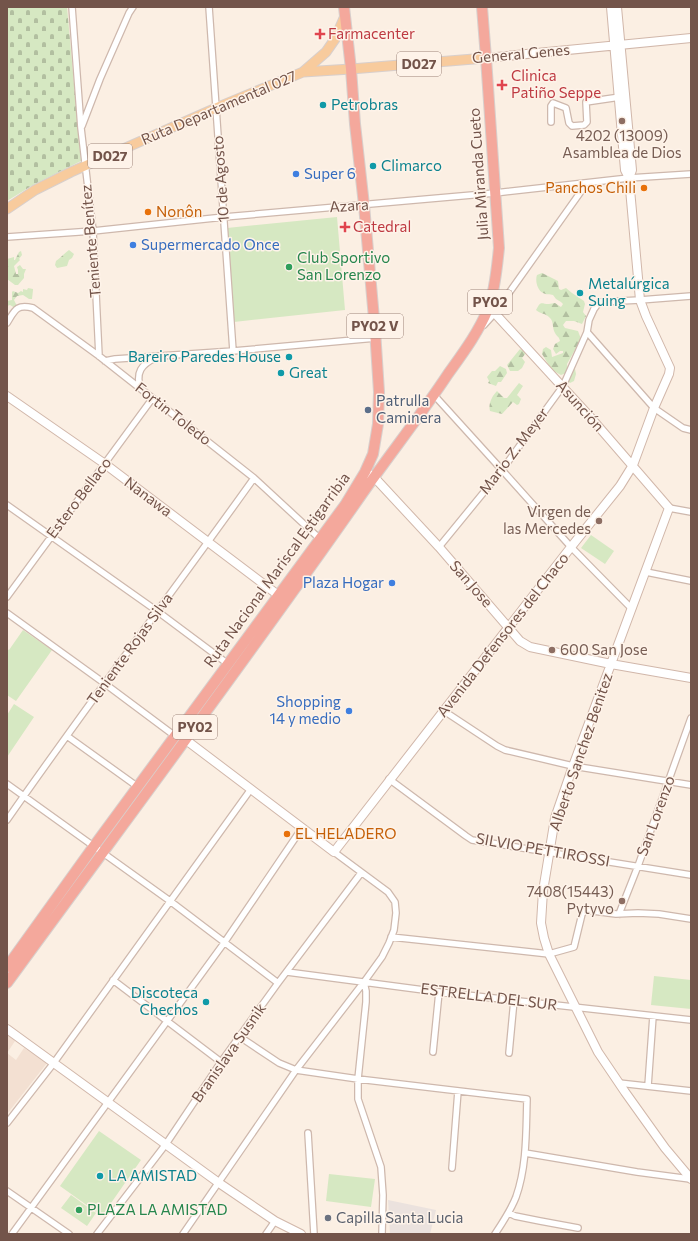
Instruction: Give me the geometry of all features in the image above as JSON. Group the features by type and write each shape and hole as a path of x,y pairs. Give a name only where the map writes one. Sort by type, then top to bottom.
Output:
{"highway":[{"name":"Julia Miranda Cueto","path":"374,477 434,395 492,310 498,255 482,7"},
{"name":"Ruta Nacional Mariscal Estigarribia","path":"7,983 186,740 320,539 345,505 365,472 373,454 378,424 379,392 376,338 345,11"},
{"path":"374,447 392,452"},
{"name":"Ruta Nacional Mariscal Estigarribia","path":"7,967 228,664 282,598 374,477"}],"main road":[{"path":"303,72 326,52 335,38 345,11"},
{"name":"General Genes","path":"351,70 486,58"},
{"name":"Ruta Departamental 027","path":"7,209 35,190 71,172 216,108 303,72 351,70"}],"street":[{"name":"Teniente Benítez","path":"72,7 81,128 93,231 99,356"},
{"path":"81,128 100,79 133,7"},
{"name":"10 de Agosto","path":"209,7 234,351"},
{"name":"Avenida Defensores del Chaco","path":"611,7 618,45 632,170 629,178"},
{"name":"Avenida Defensores del Chaco","path":"334,852 389,779 444,712 620,486 633,465 654,408 669,374 670,368 640,300 620,97 617,7"},
{"name":"General Genes","path":"486,58 691,38"},
{"path":"550,122 551,106 553,103 568,110 569,123 572,126 584,125 587,122 586,102 620,97"},
{"name":"Azara","path":"7,237 93,231 224,217 495,193 629,178 691,174"},
{"name":"Julia Miranda Cueto","path":"492,310 587,183"},
{"name":"Mario Z. Meyer","path":"439,547 502,470 562,386 587,332 589,320 596,305 600,302 691,296"},
{"name":"Fortin Toledo","path":"7,323 16,309 24,305 33,308 99,356 254,478 320,539"},
{"name":"Asunción","path":"492,310 633,465 669,508"},
{"path":"587,332 654,408 683,428 691,430"},
{"path":"105,361 376,338"},
{"path":"140,388 138,374 144,364 157,357"},
{"path":"434,395 571,548 632,609"},
{"name":"Nanawa","path":"7,396 105,464 282,598"},
{"name":"Estero Bellaco","path":"7,597 152,399"},
{"name":"San Jose","path":"365,472 374,477 439,547 520,641 530,647 611,664 691,678"},
{"name":"Teniente Rojas Silva","path":"7,820 104,683 254,478"},
{"path":"7,505 157,611 228,664"},
{"path":"669,508 691,512"},
{"name":"Alberto Sanchez Benitez","path":"669,508 573,766 556,818 543,891 541,924 549,954 598,1052 665,1148 691,1179"},
{"path":"646,572 691,581"},
{"path":"7,613 175,736"},
{"path":"444,712 505,750 573,766 691,785"},
{"name":"San Lorenzo","path":"619,914 669,782 691,718"},
{"path":"67,736 138,787"},
{"path":"183,1234 296,1070 382,957 394,930 396,913 395,902 388,892 186,740"},
{"name":"SILVIO PETTIROSSI","path":"389,779 472,840 691,875"},
{"path":"7,784 170,901 278,983"},
{"path":"7,1123 53,1064 251,789"},
{"path":"12,1234 224,943 302,828"},
{"name":"Branislava Susnik","path":"97,1234 166,1144 221,1062 240,1038 278,983 361,873"},
{"path":"391,937 549,954 574,946 582,914 585,910 619,914 659,914 691,919"},
{"name":"ESTRELLA DEL SUR","path":"287,972 439,992 691,1020"},
{"path":"113,980 168,1020 221,1062"},
{"path":"364,982 366,1002 358,1079 358,1099 381,1167 383,1195 382,1234"},
{"path":"433,1052 439,992"},
{"path":"508,1053 514,1000"},
{"path":"648,1086 653,1016"},
{"path":"7,1029 53,1064 219,1183 274,1221 302,1234"},
{"path":"240,1038 279,1063 296,1070 358,1079 527,1099 525,1153 521,1180 509,1213 495,1234"},
{"path":"619,1084 691,1090"},
{"path":"452,1168 458,1091"},
{"path":"308,1133 314,1234"},
{"path":"525,1153 637,1172 691,1179"},
{"path":"7,1191 69,1234"},
{"path":"509,1213 534,1220 578,1228"},
{"path":"266,1234 274,1221"}],"shaded area":[{"path":"7,1033 15,1041 7,1053"},
{"path":"24,1048 47,1063 7,1114 7,1053 16,1060"},
{"path":"388,1200 436,1210 430,1234 390,1234"}],"green space":[{"path":"7,7 67,7 81,161 33,185 7,201"},
{"name":"Club Sportivo San Lorenzo","path":"337,217 345,310 234,322 227,228"},
{"path":"69,250 74,254 69,260 67,266 57,268 55,265 56,261"},
{"path":"21,251 22,255 19,259 20,260 14,266 16,274 18,274 17,267 20,265 23,269 26,269 24,278 18,285 15,285 7,279 7,259 14,257 15,260"},
{"path":"542,273 558,281 559,289 561,290 566,288 584,301 585,304 583,312 586,316 582,324 574,321 566,321 563,325 565,328 578,331 581,339 567,364 568,370 575,369 576,374 574,381 570,383 566,380 566,373 561,375 554,371 542,354 543,349 546,347 551,350 552,357 563,353 563,351 556,354 553,349 555,344 560,341 554,331 552,321 548,316 536,310 541,303 555,303 561,307 563,304 553,295 544,294 539,290 536,277"},
{"path":"28,288 33,289 32,299 29,299 23,295 17,296 14,300 17,306 15,308 10,305 7,306 7,301 12,300 13,291 18,293 21,291 23,292 23,289 27,290"},
{"path":"520,349 526,353 522,358 525,362 522,368 518,371 510,371 507,365"},
{"path":"500,366 506,369 507,373 501,382 498,382 496,386 488,383 489,381 487,377 492,371 495,371"},
{"path":"519,383 523,386 517,395 521,399 519,404 517,405 513,402 502,414 490,411 491,400 497,391 504,398 507,398"},
{"path":"591,535 614,551 605,564 581,548"},
{"path":"23,630 52,650 16,701 7,695 7,649 9,650"},
{"path":"14,704 34,717 7,757 7,715"},
{"path":"654,976 691,980 691,1009 651,1005"},
{"path":"99,1131 141,1160 102,1216 60,1186"},
{"path":"329,1174 375,1179 371,1207 326,1201"},
{"name":"PLAZA LA AMISTAD","path":"71,1195 96,1213 87,1226 61,1208"}],"place":[{"name":"Farmacenter","path":"320,34"},
{"name":"Clinica Patiño Seppe","path":"502,85"},
{"name":"Petrobras","path":"323,105"},
{"name":"4202 (13009) Asamblea de Dios","path":"622,121"},
{"name":"Climarco","path":"373,166"},
{"name":"Super 6","path":"296,174"},
{"name":"Panchos Chili","path":"644,188"},
{"name":"Nonôn","path":"148,212"},
{"name":"Catedral","path":"345,227"},
{"name":"Supermercado Once","path":"133,245"},
{"name":"Club Sportivo San Lorenzo","path":"289,267"},
{"name":"Metalúrgica Suing","path":"580,293"},
{"name":"Bareiro Paredes House","path":"289,357"},
{"name":"Great","path":"281,373"},
{"name":"Patrulla Caminera","path":"368,410"},
{"name":"Virgen de las Mercedes","path":"599,521"},
{"name":"Plaza Hogar","path":"392,583"},
{"name":"600 San Jose","path":"552,650"},
{"name":"Shopping 14 y medio","path":"349,711"},
{"name":"EL HELADERO","path":"287,834"},
{"name":"7408(15443) Pytyvo","path":"622,901"},
{"name":"Discoteca Chechos","path":"206,1002"},
{"name":"LA AMISTAD","path":"100,1176"},
{"name":"PLAZA LA AMISTAD","path":"79,1210"},
{"name":"Capilla Santa Lucia","path":"328,1218"}]}
